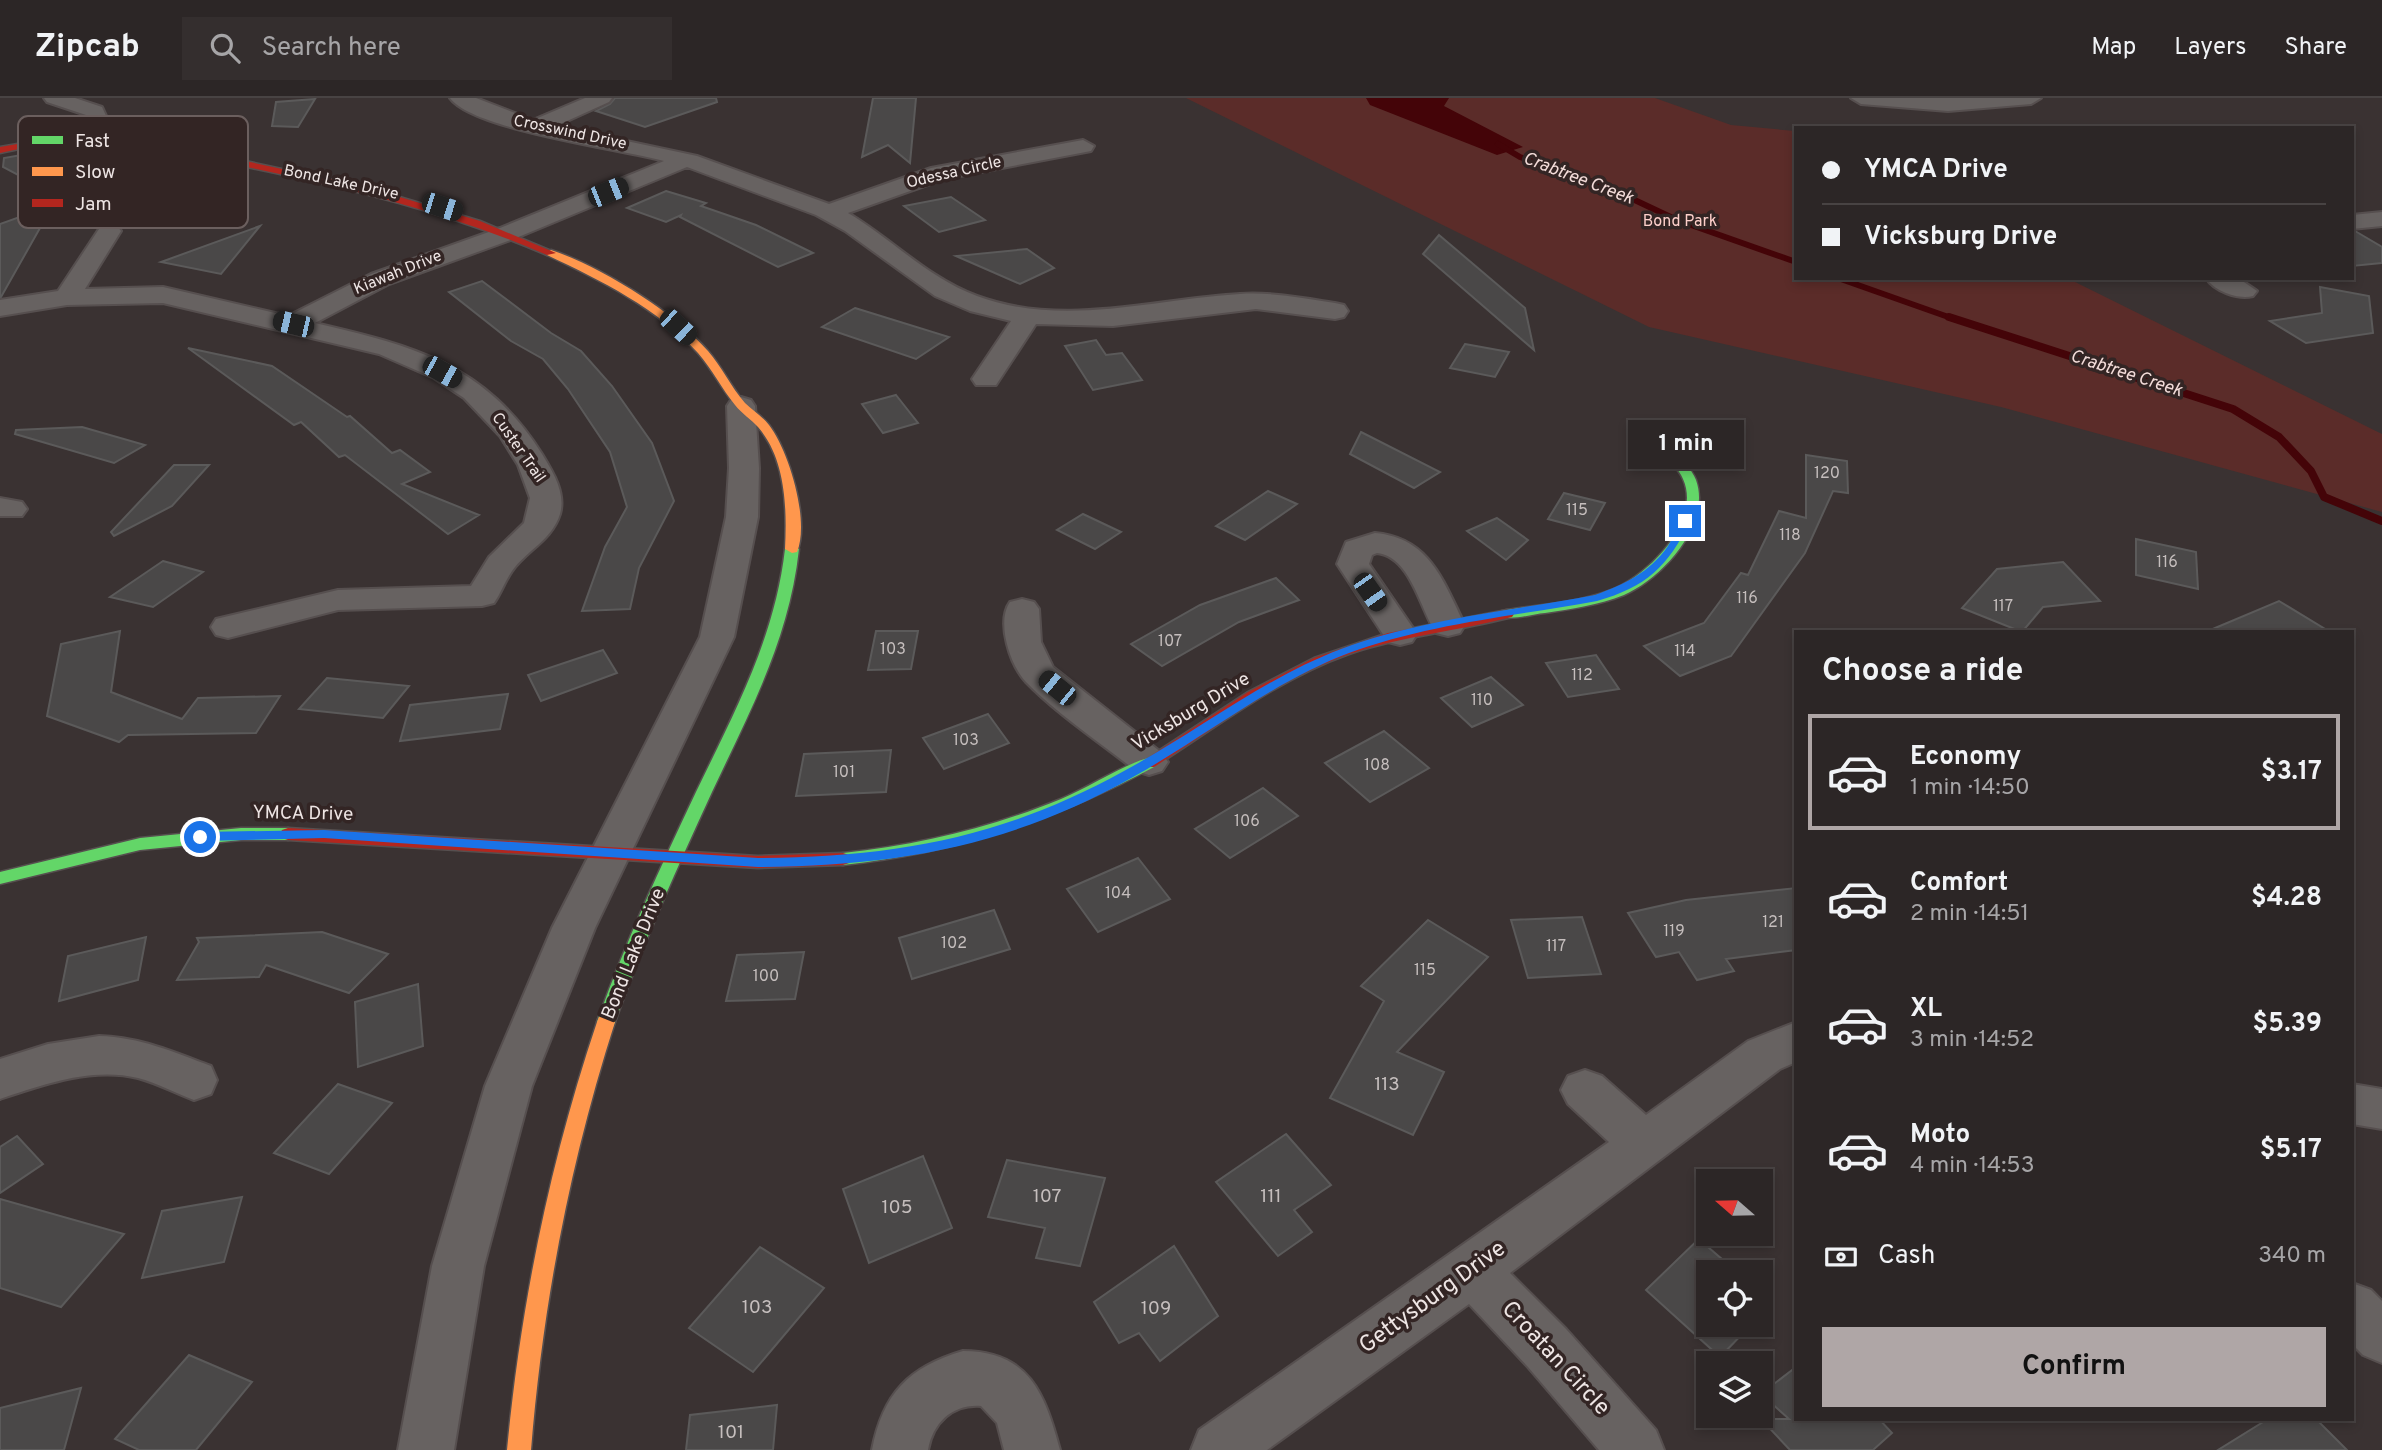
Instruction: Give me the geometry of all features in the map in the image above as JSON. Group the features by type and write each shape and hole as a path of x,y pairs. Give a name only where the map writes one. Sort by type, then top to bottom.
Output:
{"street":[{"path":"54,98 80,104 95,111 96,116"},
{"path":"80,104 101,98"},
{"name":"Crosswind Drive","path":"460,98 498,116 533,128 646,150 778,191 828,212 952,295 1028,316 1111,317 1205,297 1335,311"},
{"path":"533,128 602,98"},
{"path":"1861,98 1948,105 2031,98"},
{"name":"Odessa Circle","path":"828,212 939,173 1083,146"},
{"name":"Bond Lake Drive","path":"0,150 18,147"},
{"name":"Kiawah Drive","path":"293,324 380,279 508,233 683,161"},
{"name":"Bond Lake Drive","path":"248,164 375,189 447,209 508,233 600,276 645,301 702,350 741,406 762,423 775,444 788,478 794,522 791,568 784,603 761,668 675,858 606,1020 562,1167 530,1339 519,1450"},
{"path":"2354,222 2381,220"},
{"path":"66,297 109,231"},
{"path":"2222,280 2244,291"},
{"name":"Custer Trail","path":"0,308 66,297 163,295 397,351 473,391 504,422 547,489 545,513 531,535 502,561 482,596 338,600 228,627"},
{"path":"986,379 1028,316"},
{"path":"426,1450 451,1292 479,1177 554,971 717,637 733,577 742,512 745,474 741,406"},
{"name":"Vicksburg Drive","path":"610,854 829,862 922,851 980,838 1034,820 1110,785 1299,671 1345,651 1400,634 1597,598 1643,579 1674,544 1693,501 1690,481 1669,453"},
{"path":"1400,634 1353,564 1357,549 1368,543 1393,545 1413,559 1448,625"},
{"path":"1022,609 1024,642 1038,673 1149,762"},
{"name":"YMCA Drive","path":"0,878 141,844 241,834 324,834 610,854"},
{"name":"Gettysburg Drive","path":"1219,1450 1472,1271 1764,1055 1794,1042"},
{"path":"0,1079 46,1064 94,1056 133,1058 194,1080"},
{"path":"1585,1090 1644,1143"},
{"path":"2354,1104 2382,1109"},
{"name":"Croatan Circle","path":"1472,1271 1547,1348 1636,1450"},
{"path":"2354,1310 2382,1336"},
{"path":"900,1450 904,1426 917,1405 938,1387 963,1378 982,1379 998,1384 1010,1395 1024,1418 1032,1450"}],"green space":[{"name":"Bond Park","path":"1186,98 1655,98 1731,125 1794,131 1794,280 2071,280 2382,434 2382,512 2001,407 1649,327"}],"shaded area":[{"path":"1366,98 1449,98 1444,106 1523,147 1497,155 1370,105"}],"building":[{"path":"615,98 716,98 717,102 645,127 596,111 610,104"},
{"path":"873,98 916,98 910,163 888,145 862,157"},
{"path":"315,99 298,127 272,126 276,102"},
{"path":"18,156 18,175 3,167 4,158"},
{"path":"666,191 706,203 701,206 756,225 813,253 778,267 680,217 681,215 666,222 627,208"},
{"path":"951,197 985,220 939,232 904,206"},
{"path":"18,218 18,228 40,228 1,297 0,297 0,224"},
{"path":"260,226 221,274 161,262"},
{"path":"2354,231 2382,247 2382,263 2354,266"},
{"path":"1439,235 1525,308 1534,350 1423,254"},
{"path":"1027,249 1054,268 1020,284 956,256"},
{"path":"482,281 551,333 581,351 612,386 652,443 674,501 639,568 630,609 582,611 605,547 627,507 610,452 568,389 543,359 511,341 449,292"},
{"path":"2320,287 2369,296 2373,333 2306,343 2270,321 2322,313"},
{"path":"855,308 949,337 916,359 822,327"},
{"path":"1096,340 1106,355 1122,353 1142,380 1093,390 1065,346"},
{"path":"1465,344 1509,352 1495,377 1450,368"},
{"path":"188,348 272,366 347,417 350,416 392,453 400,450 430,472 402,484 479,515 448,534 345,455 339,457 301,422 294,425"},
{"path":"896,395 918,423 883,433 862,404"},
{"path":"82,427 145,445 114,463 15,434 16,430"},
{"path":"1361,432 1440,472 1414,488 1350,454"},
{"path":"1806,455 1847,461 1848,493 1833,491 1805,553 1731,656 1680,676 1644,646 1704,623 1741,573 1748,575 1779,511 1806,518"},
{"path":"174,465 209,465 172,506 114,536 111,532"},
{"path":"1268,491 1297,504 1245,540 1216,526"},
{"path":"1564,493 1605,503 1590,530 1548,519"},
{"path":"1083,514 1121,532 1095,549 1057,530"},
{"path":"1497,518 1528,540 1506,560 1467,531"},
{"path":"2136,539 2196,552 2198,589 2136,575"},
{"path":"163,561 203,572 153,607 110,597"},
{"path":"2063,562 2100,601 2043,607 2024,630 2017,630 1962,608 1997,569"},
{"path":"1276,578 1299,600 1239,622 1162,666 1131,644 1200,605"},
{"path":"2279,601 2327,630 2210,630"},
{"path":"120,631 111,692 182,719 198,698 280,696 256,733 128,735 119,742 47,716 61,644"},
{"path":"876,631 918,631 911,669 868,670"},
{"path":"603,650 617,673 541,701 528,675"},
{"path":"1596,655 1619,689 1568,697 1546,663"},
{"path":"1491,677 1523,705 1472,727 1441,698"},
{"path":"327,678 409,686 383,718 299,709"},
{"path":"508,694 500,729 400,741 410,705"},
{"path":"988,714 1009,743 944,769 923,738"},
{"path":"1384,731 1429,768 1370,802 1325,763"},
{"path":"891,750 886,792 796,796 804,754"},
{"path":"1263,788 1298,816 1230,858 1195,829"},
{"path":"1138,858 1170,899 1098,932 1067,889"},
{"path":"1794,888 1794,950 1726,959 1734,971 1697,980 1679,952 1656,957 1628,913 1686,900"},
{"path":"994,910 1010,949 912,979 899,938"},
{"path":"1582,917 1601,974 1528,978 1511,920"},
{"path":"1428,920 1488,957 1397,1052 1444,1072 1413,1135 1330,1098 1384,1001 1361,986"},
{"path":"322,932 388,954 349,993 266,965 259,977 177,980 199,942 197,938"},
{"path":"146,937 138,980 59,1001 68,956"},
{"path":"804,952 795,999 726,1001 737,955"},
{"path":"418,984 423,1046 358,1067 355,1002"},
{"path":"338,1084 392,1103 329,1174 274,1153"},
{"path":"1286,1134 1331,1185 1294,1210 1312,1232 1278,1256 1216,1182"},
{"path":"17,1136 43,1164 0,1193 0,1147"},
{"path":"923,1156 952,1228 869,1263 843,1189"},
{"path":"1007,1160 1105,1178 1080,1266 1036,1258 1045,1228 988,1217"},
{"path":"242,1197 224,1262 142,1278 162,1211"},
{"path":"0,1199 124,1234 61,1307 0,1288"},
{"path":"1696,1242 1696,1246 1708,1246 1723,1260 1696,1260 1696,1335 1646,1290"},
{"path":"1174,1246 1218,1316 1160,1361 1139,1333 1119,1343 1094,1302"},
{"path":"760,1247 824,1288 753,1372 689,1328"},
{"path":"1698,1337 1739,1337 1726,1351 1713,1351"},
{"path":"189,1355 252,1382 196,1450 139,1450 115,1439"},
{"path":"1794,1369 1794,1421 1881,1421 1892,1433 1873,1450 1790,1450 1769,1428 1773,1428 1773,1419 1789,1419 1773,1405 1773,1385"},
{"path":"81,1388 64,1450 0,1450 0,1408"},
{"path":"777,1405 773,1450 686,1450 690,1415"},
{"path":"2265,1421 2318,1421 2347,1450 2218,1450"}],"waterway":[{"name":"Crabtree Creek","path":"1498,144 1520,157 1605,186 1677,220 1794,261"},
{"name":"Crabtree Creek","path":"1844,280 1954,319"},
{"name":"Crabtree Creek","path":"1949,317 2233,409 2279,437 2311,471 2324,497 2382,521"}],"traffic: fast":[{"path":"1507,614 1605,597 1632,585 1660,563 1682,533 1693,500 1690,479 1669,453"},
{"path":"606,1022 653,904 748,702 773,642 789,581 792,549"},
{"path":"843,859 923,848 1001,828 1076,800 1148,763"},
{"path":"0,878 140,844 241,834 288,834"}],"traffic: slow":[{"path":"551,253 632,295 670,321 703,352 740,404 764,426 780,454 789,485 792,549"},
{"path":"519,1450 530,1341 548,1233 573,1127 606,1022"}],"traffic: jam":[{"path":"0,150 18,147"},
{"path":"248,164 324,180 439,210 551,253"},
{"path":"1148,763 1254,696 1319,661 1388,638 1507,614"},
{"path":"288,834 758,862 843,859"}],"route":[{"path":"200,837 324,834 758,862 829,862 922,851 980,838 1034,820 1073,803 1130,774 1299,671 1345,651 1400,634 1597,598 1621,589 1643,579 1660,562 1674,544 1685,521"}]}
